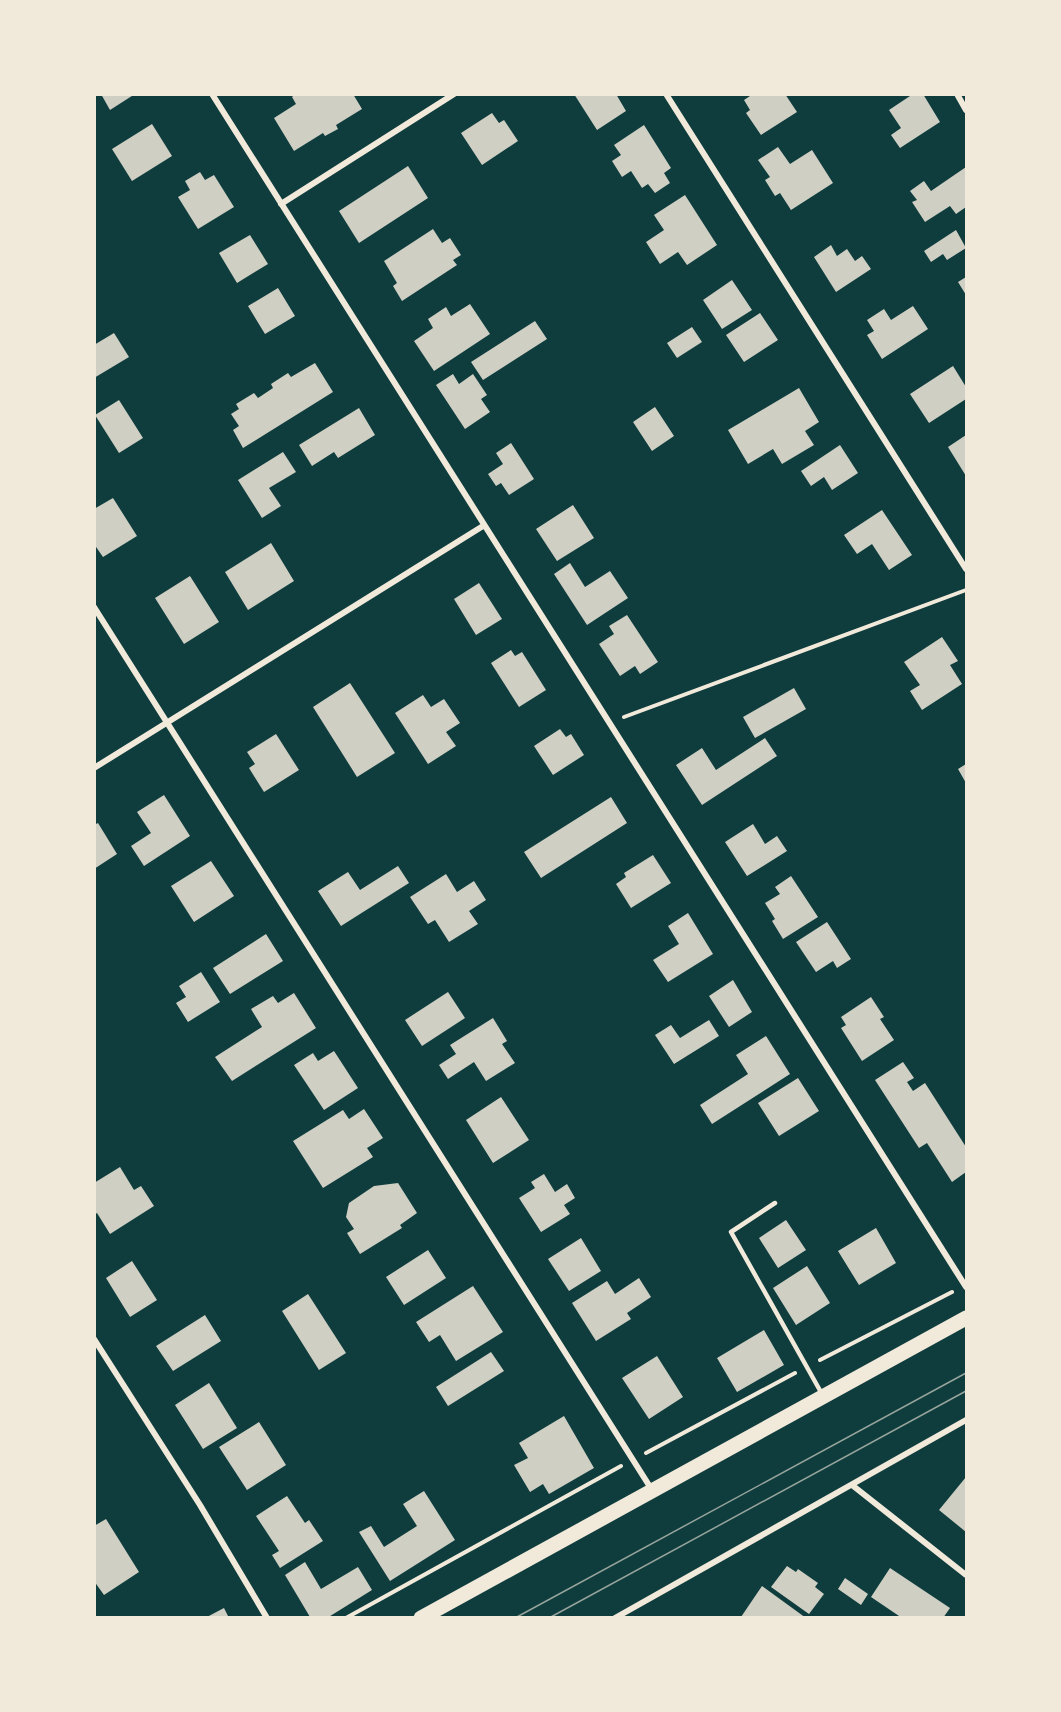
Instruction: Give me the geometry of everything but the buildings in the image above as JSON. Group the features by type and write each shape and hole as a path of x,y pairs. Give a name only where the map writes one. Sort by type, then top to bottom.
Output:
{"main road":[{"path":"421,1617 966,1318"}],"street":[{"path":"212,94 483,526 966,1286"},
{"path":"281,204 454,94"},
{"path":"666,94 966,569"},
{"path":"957,94 966,110"},
{"path":"94,768 483,526"},
{"path":"94,608 652,1491"},
{"path":"94,1339 200,1505 267,1617"},
{"path":"615,1617 966,1420"},
{"path":"852,1485 966,1575"}],"lane":[{"path":"775,1203 731,1232 823,1397"}],"path":[{"path":"608,723 966,590"},
{"path":"346,1617 633,1459 806,1367 966,1286"}],"tram line":[{"path":"515,1618 966,1373"},
{"path":"549,1618 966,1391"}]}
